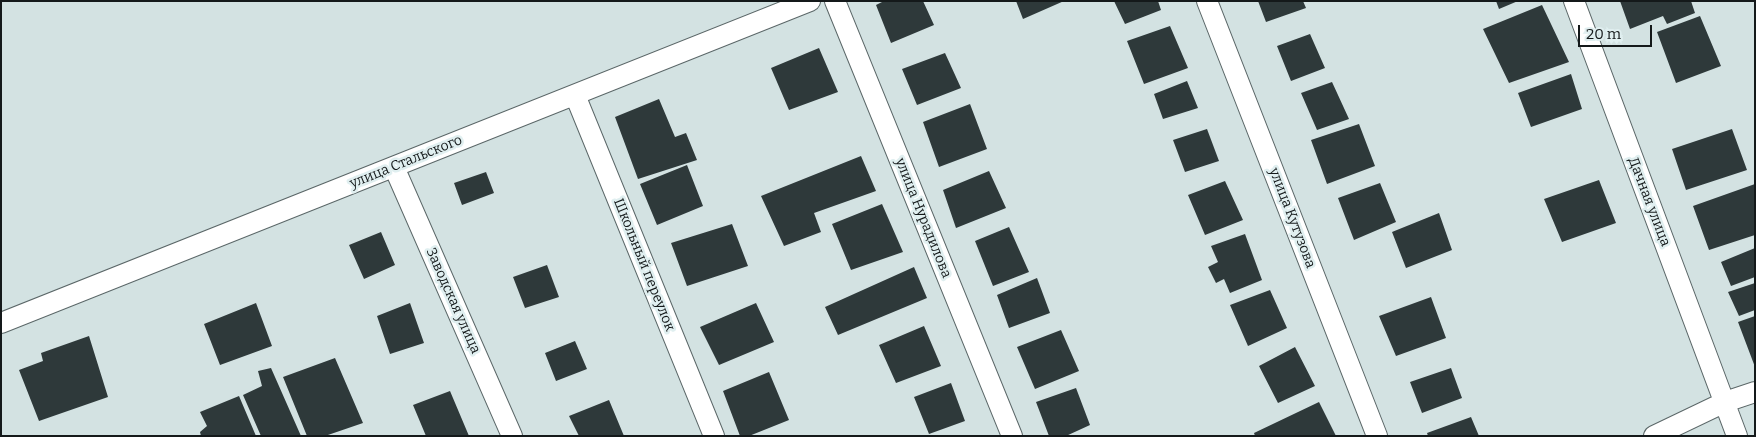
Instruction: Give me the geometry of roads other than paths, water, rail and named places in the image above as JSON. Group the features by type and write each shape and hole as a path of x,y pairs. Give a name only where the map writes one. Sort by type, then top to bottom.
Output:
{"street":[{"name":"улица Стальского","path":"1,323 810,1"},
{"name":"улица Нурадилова","path":"835,1 1012,436"},
{"name":"улица Кутузова","path":"1208,1 1377,436"},
{"name":"Дачная улица","path":"1574,1 1737,436"},
{"name":"Школьный переулок","path":"575,95 714,436"},
{"name":"Заводская улица","path":"394,167 512,436"},
{"path":"1654,436 1725,402 1755,392"}]}
